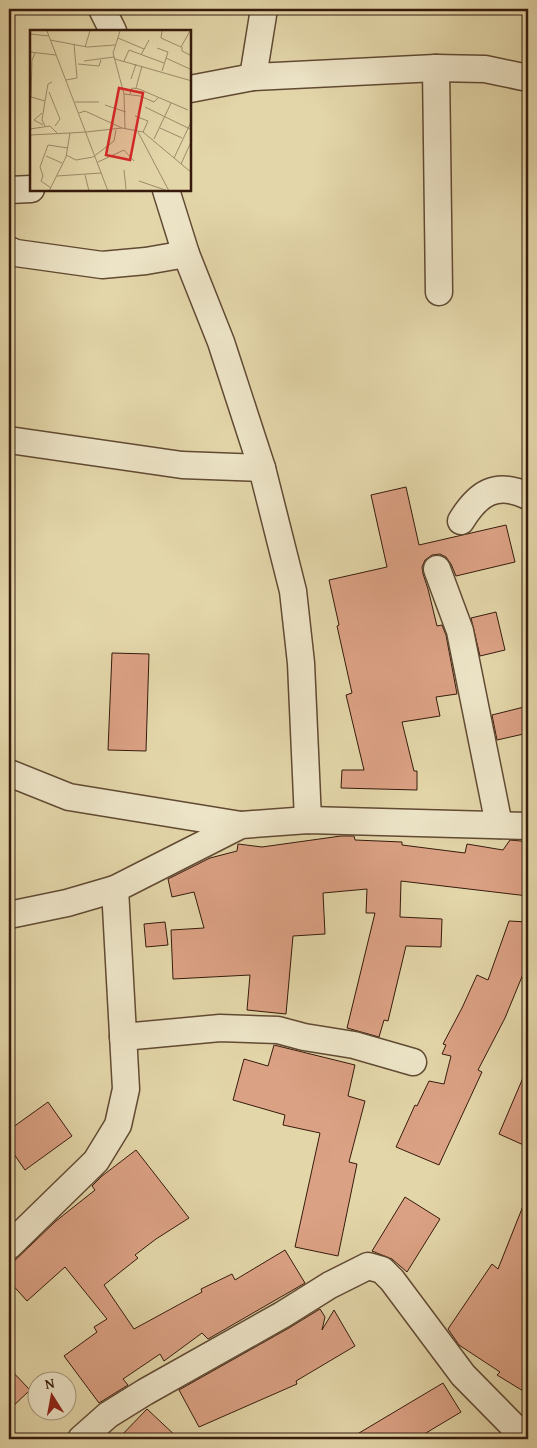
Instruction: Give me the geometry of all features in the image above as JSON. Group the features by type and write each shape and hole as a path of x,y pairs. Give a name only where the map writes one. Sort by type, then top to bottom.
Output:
{"street":[{"path":"102,9 112,30"},
{"path":"253,77 264,9"},
{"path":"436,68 439,292"},
{"path":"191,89 253,77 436,68 485,69 528,78"},
{"path":"9,190 30,189"},
{"path":"166,191 186,254 221,342 262,468 293,591 301,663 308,820"},
{"path":"9,250 16,253 102,265 146,261 186,254"},
{"path":"9,440 182,465 262,468"},
{"path":"461,521 469,508 481,496 507,489 528,496"},
{"path":"437,569 460,631 499,825"},
{"path":"9,773 69,797 241,825 308,820 528,826"},
{"path":"9,915 67,903 115,889 241,825"},
{"path":"9,1246 96,1161 118,1125 126,1089 115,889"},
{"path":"123,1037 220,1028 278,1030 304,1037 354,1045 413,1062"},
{"path":"81,1439 108,1415 145,1392 282,1315 330,1285 368,1266 382,1270 392,1280 463,1375 526,1439"}],"building":[{"path":"406,487 419,545 506,525 515,562 456,576 446,557 440,554 432,555 425,560 422,567 423,574 437,626 442,625 446,635 457,694 436,697 440,716 402,722 414,771 417,771 417,790 341,788 342,770 364,770 346,695 352,693 329,580 387,567 371,495"},
{"path":"496,612 505,650 480,656 471,618"},
{"path":"112,653 149,654 146,751 108,750"},
{"path":"528,706 528,733 497,740 492,715"},
{"path":"341,836 354,836 355,840 402,842 402,845 465,853 467,844 503,850 510,840 521,841 528,845 528,896 401,881 400,917 442,919 441,947 406,946 388,1021 384,1020 379,1037 347,1028 375,913 366,913 367,889 323,893 325,934 293,936 286,1014 247,1010 250,975 173,979 171,930 204,928 194,892 172,897 168,879 210,858 237,851 238,844 262,847"},
{"path":"509,921 528,922 528,962 505,1018 478,1070 482,1072 439,1165 396,1147 415,1105 417,1106 429,1081 444,1084 451,1056 442,1054 446,1045 443,1044 477,975 488,980"},
{"path":"165,922 168,945 146,947 144,924"},
{"path":"274,1045 355,1065 348,1096 365,1101 349,1162 357,1164 338,1256 295,1247 320,1133 283,1125 285,1115 233,1100 244,1059 268,1066"},
{"path":"528,1066 528,1147 499,1134"},
{"path":"48,1102 72,1136 25,1170 9,1147 9,1130"},
{"path":"136,1150 189,1218 135,1255 138,1258 104,1285 134,1329 202,1292 201,1289 232,1274 235,1280 285,1250 305,1283 208,1339 202,1333 164,1361 160,1354 123,1379 128,1385 99,1403 78,1375 78,1370 74,1370 64,1356 97,1332 94,1327 107,1319 65,1267 27,1301 9,1281 9,1266 56,1221 95,1190 92,1186"},
{"path":"527,1196 528,1394 497,1375 500,1372 459,1345 448,1329 492,1264 498,1269"},
{"path":"405,1197 440,1219 407,1272 392,1259 372,1251"},
{"path":"320,1309 325,1317 322,1330 334,1310 355,1346 296,1381 297,1384 199,1427 179,1390"},
{"path":"9,1368 28,1388 28,1392 9,1410"},
{"path":"443,1383 461,1412 416,1439 349,1439"},
{"path":"147,1409 179,1439 118,1439"}]}
